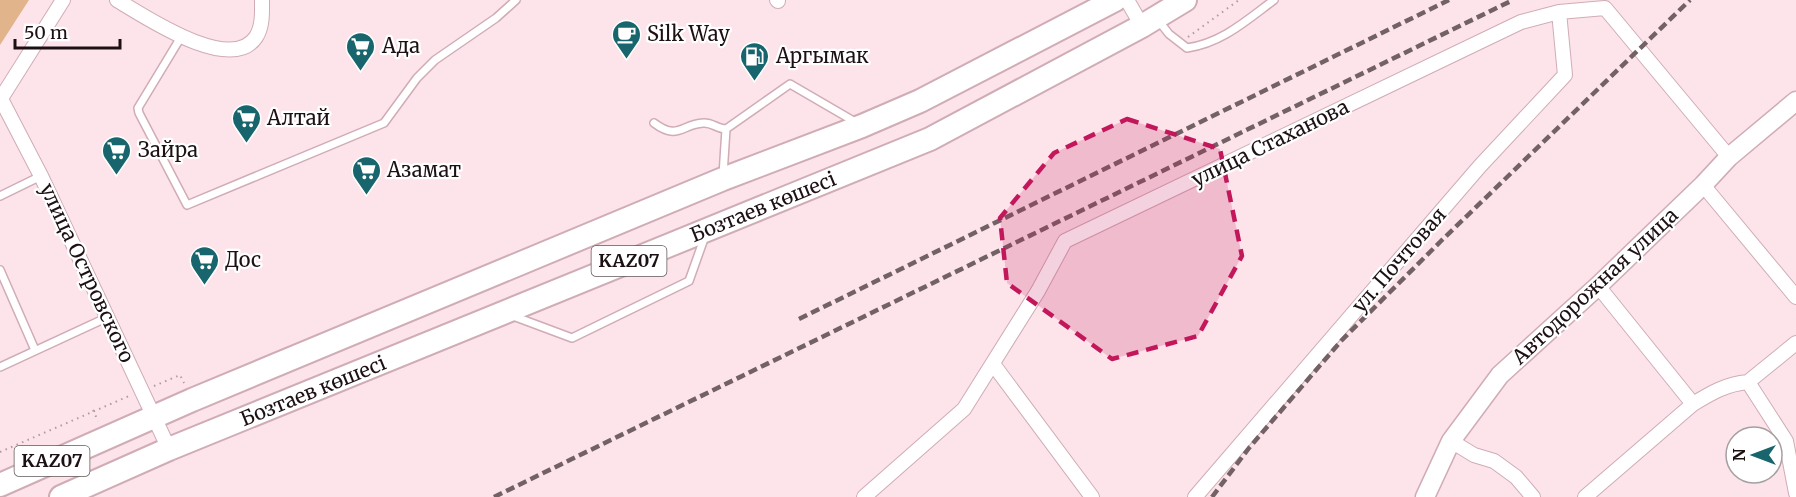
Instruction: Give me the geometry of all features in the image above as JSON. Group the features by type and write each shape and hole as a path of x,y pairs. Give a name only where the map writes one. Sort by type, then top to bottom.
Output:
{"highway":[{"name":"Бозтаев көшесі","path":"0,485 192,400 723,179 862,126 920,101 1115,0"},
{"name":"Бозтаев көшесі","path":"61,497 169,449 930,139 1150,22 1185,0"}],"main road":[{"name":"Автодорожная улица","path":"1425,497 1451,441 1500,375 1598,286 1730,157 1796,101"}],"street":[{"path":"0,99 63,0"},
{"path":"117,0 181,37 226,51 244,47 256,38 262,21 262,0"},
{"path":"1127,0 1150,22"},
{"name":"улица Стаханова","path":"864,497 964,409 1038,291 1065,241 1521,22 1559,12 1605,8 1730,157"},
{"name":"ул. Почтовая","path":"1195,497 1480,166 1565,75 1559,12"},
{"name":"улица Островского","path":"0,99 41,176 169,449"},
{"path":"1703,185 1796,297"},
{"path":"1598,286 1692,404"},
{"path":"1585,497 1692,404 1713,391 1732,384 1748,382 1796,343"},
{"path":"993,364 1092,497"},
{"path":"1748,382 1786,441 1796,493"},
{"path":"1451,441 1474,455 1494,461 1516,477 1533,497"}],"lane":[{"path":"181,37 138,108 187,205 384,123 417,78 435,60 496,18 516,0"},
{"path":"1150,22 1187,48 1204,46 1222,37 1274,0"},
{"path":"726,129 790,84 862,126"},
{"path":"654,123 664,131 686,129 705,123 726,129"},
{"path":"723,179 726,129"},
{"path":"0,196 41,176"},
{"path":"505,313 572,338 689,281 707,229"},
{"path":"0,270 35,350"},
{"path":"0,367 108,317"}],"path":[{"path":"1180,43 1239,0"},
{"path":"0,452 93,410 180,375 192,400"}],"highlighted area":[{"path":"1127,119 1220,149 1242,256 1198,336 1112,359 1007,283 1000,218 1054,153"}],"shaded area":[{"path":"0,0 29,0 0,45"}],"railway":[{"path":"799,319 1449,0"},
{"path":"494,497 1513,0"},
{"path":"1212,497 1249,448 1341,341 1690,0"}],"place":[{"name":"Silk Way","path":"626,60"},
{"name":"Ада","path":"361,72"},
{"name":"Аргымак","path":"755,82"},
{"name":"Алтай","path":"246,144"},
{"name":"Зайра","path":"117,176"},
{"name":"Азамат","path":"366,196"},
{"name":"Дос","path":"204,286"}]}
